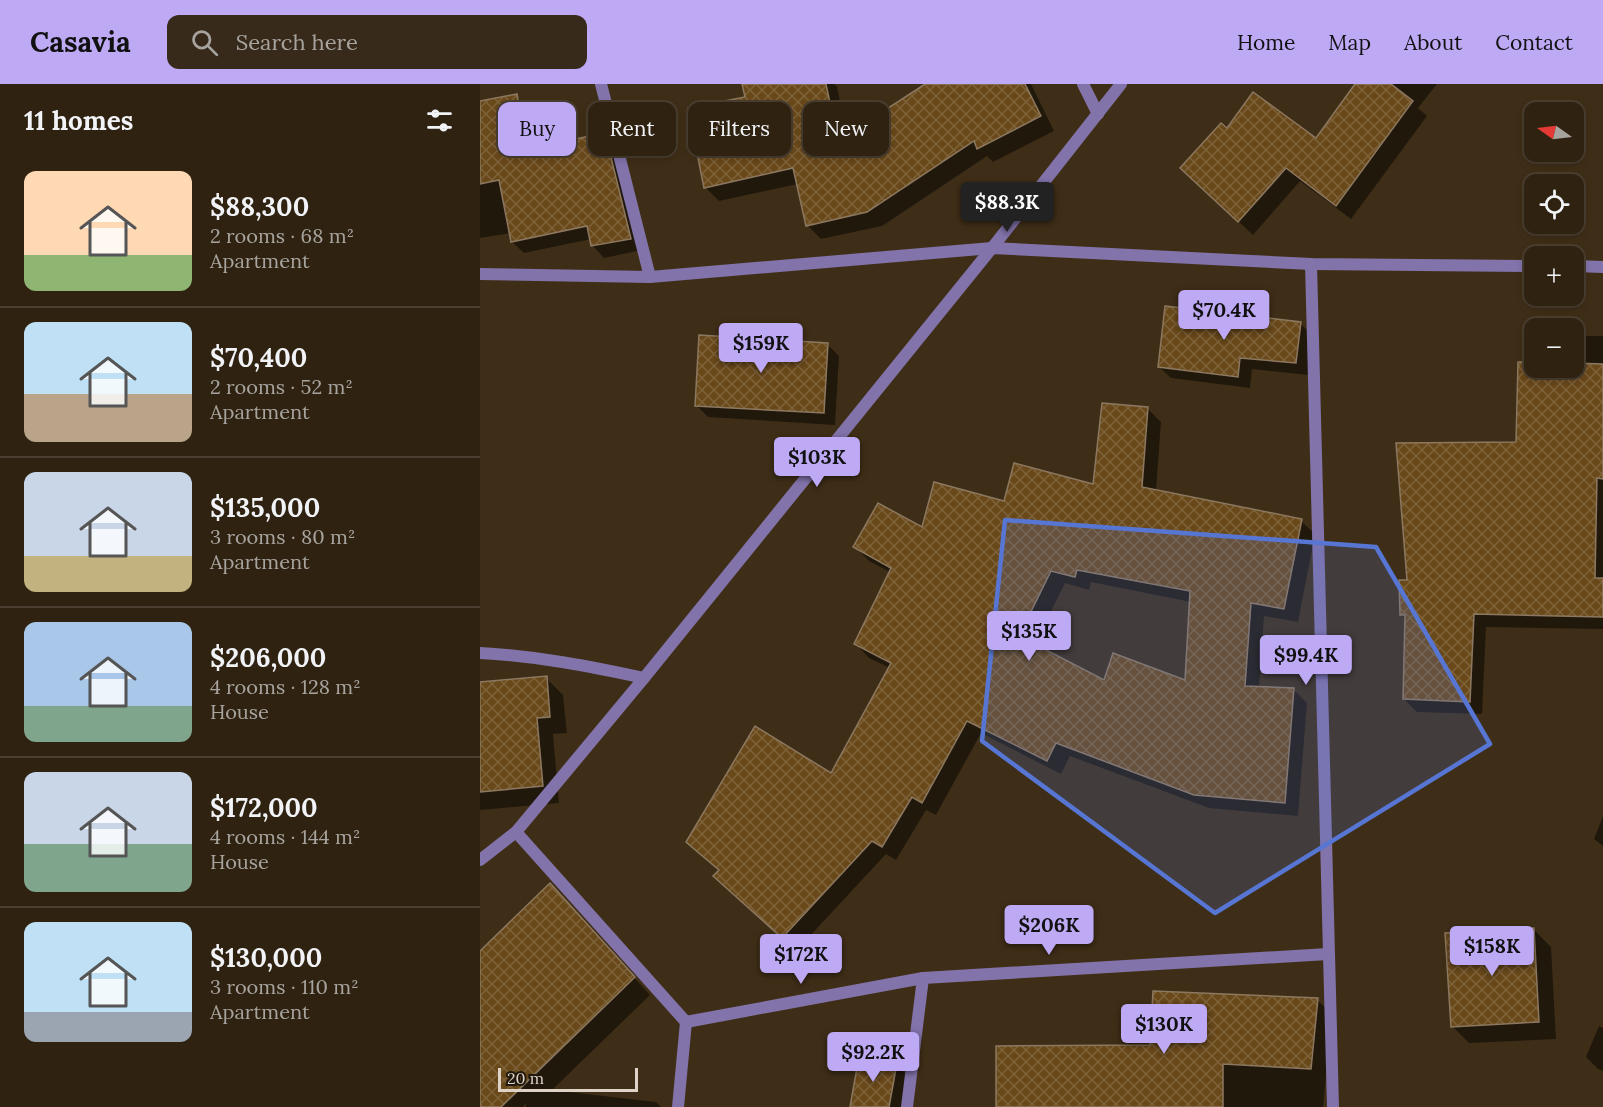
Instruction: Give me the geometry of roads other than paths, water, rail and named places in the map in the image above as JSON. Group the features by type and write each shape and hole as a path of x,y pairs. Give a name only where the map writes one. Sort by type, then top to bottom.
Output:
{"street":[{"path":"601,84 650,277"},
{"path":"1083,84 1098,114"},
{"path":"480,860 516,832 644,678 992,248 1121,84"},
{"path":"480,274 650,277 992,248 1311,264 1524,266"},
{"path":"1311,264 1333,1107"},
{"path":"1584,266 1603,267"},
{"path":"480,653 522,655 644,678"},
{"path":"516,832 686,1022 678,1107"},
{"path":"686,1022 923,978 1328,954"},
{"path":"907,1107 923,978"}]}
